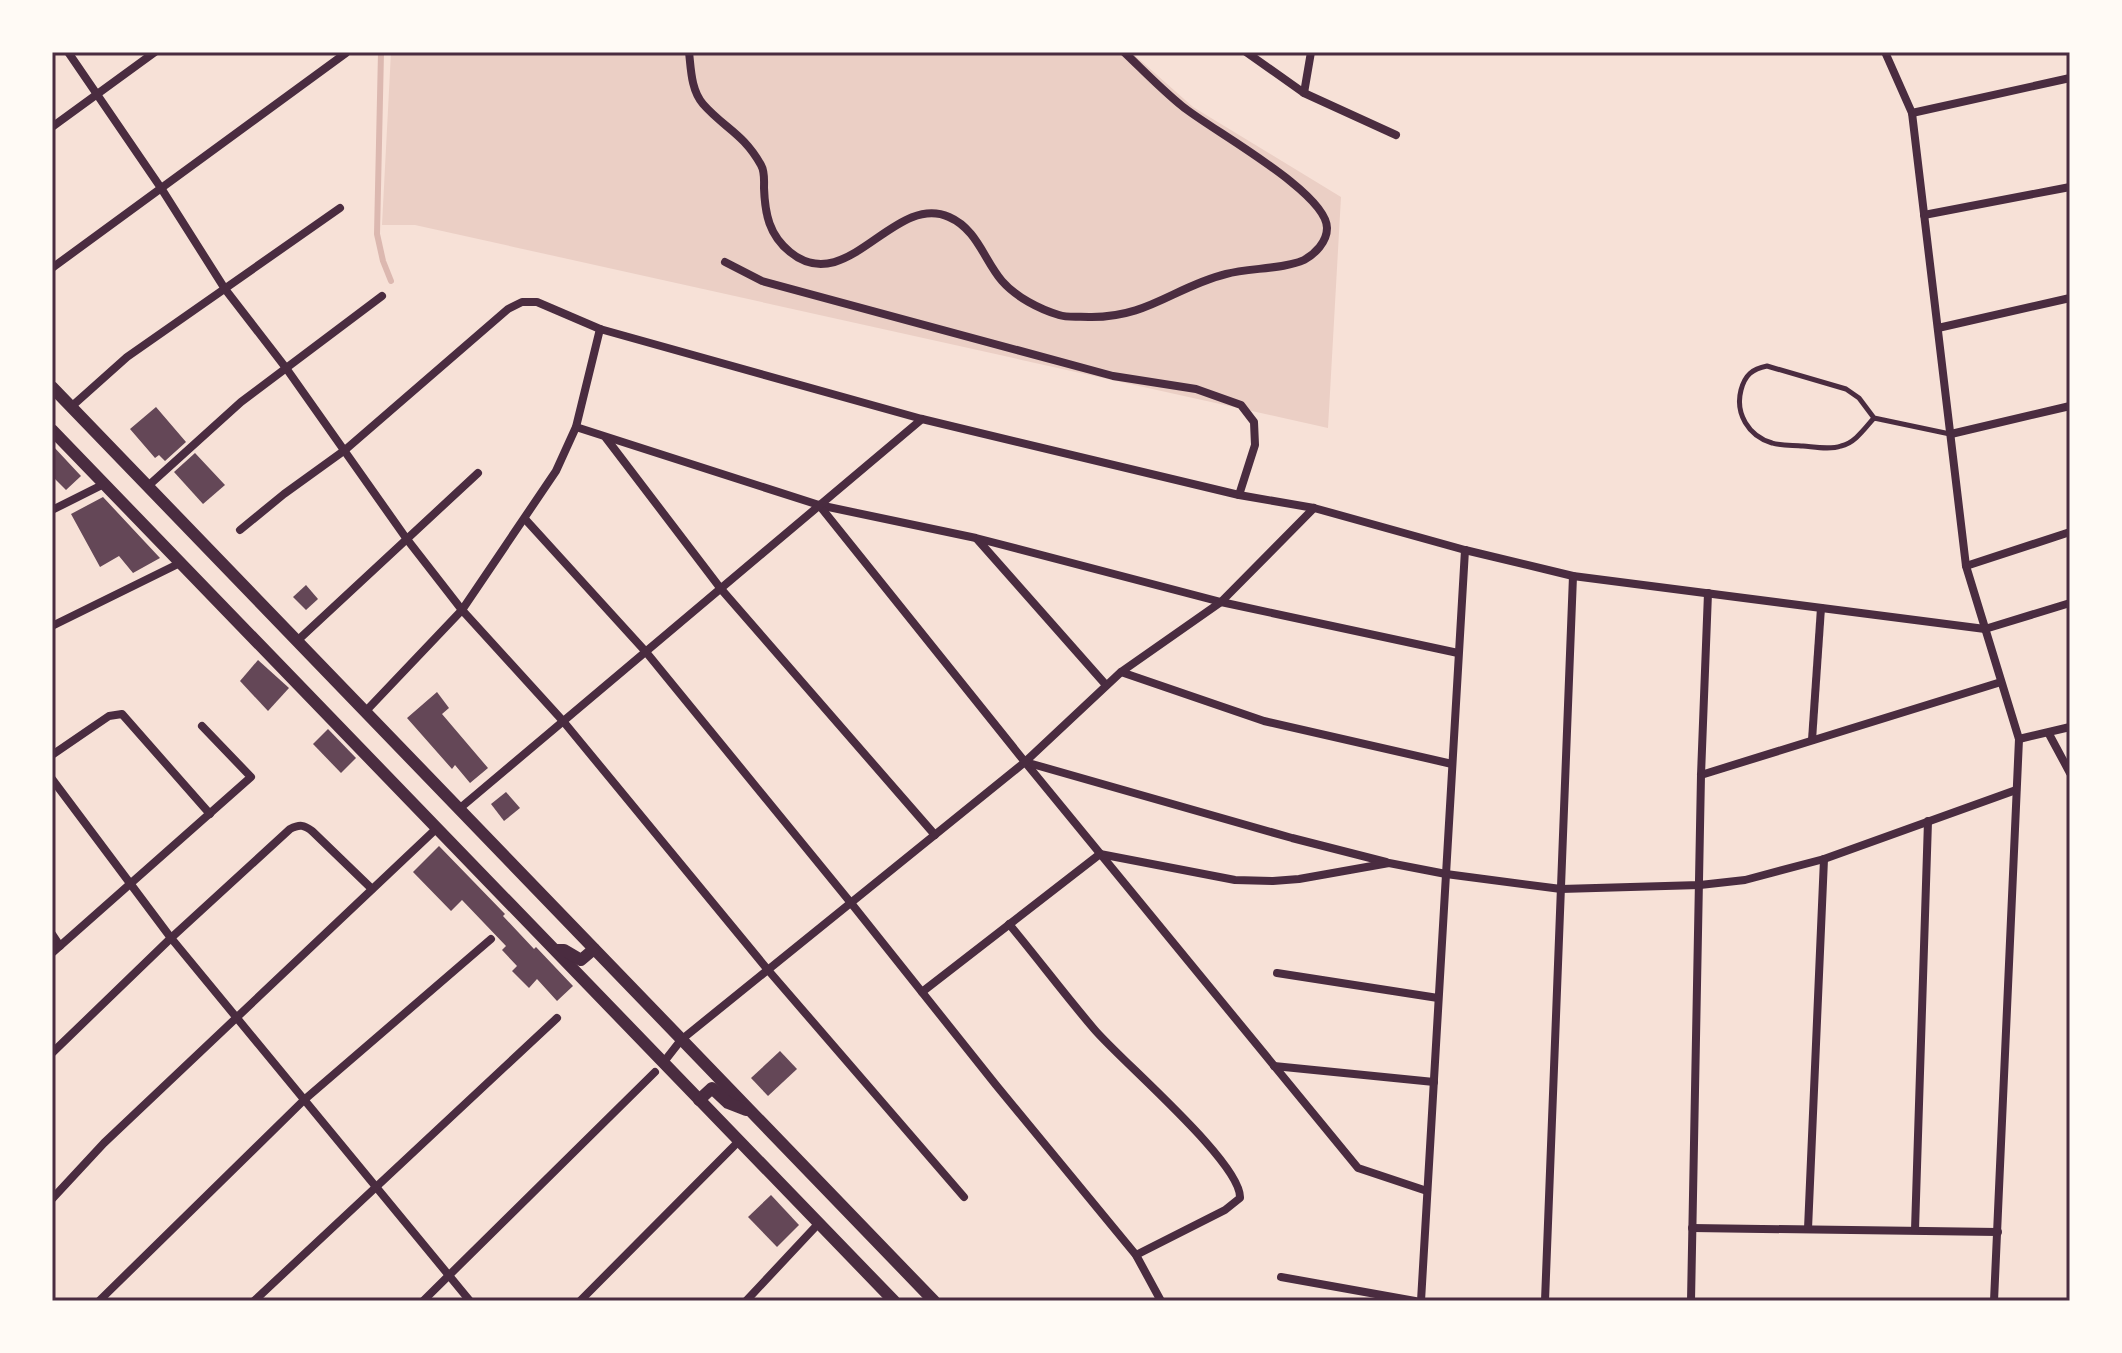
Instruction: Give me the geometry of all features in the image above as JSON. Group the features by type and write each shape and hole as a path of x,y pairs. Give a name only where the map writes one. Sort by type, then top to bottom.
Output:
{"street":[{"path":"68,52 161,188 225,289 462,610 563,721 768,970 964,1197"},
{"path":"52,127 155,52"},
{"path":"689,52 693,82 702,102 747,142 764,169 765,215 777,241 793,255 818,265 844,260 897,225 923,213 948,216 970,231 1003,282 1026,301 1061,316 1109,317 1142,310 1194,285 1226,274 1302,261 1321,248 1327,228 1322,210 1303,190 1182,107 1124,52"},
{"path":"1246,52 1304,93 1396,135"},
{"path":"1304,93 1311,52"},
{"path":"1885,52 1912,113 1966,566 2019,739 1994,1301"},
{"path":"52,268 346,53"},
{"path":"1912,113 2070,78"},
{"path":"1924,215 2070,187"},
{"path":"71,407 127,357 340,208"},
{"path":"725,262 762,281 1113,376 1196,389 1241,405 1254,422 1255,445 1239,495"},
{"path":"148,486 241,402 382,296"},
{"path":"1938,328 2070,298"},
{"path":"240,530 345,450 508,309 522,302 537,302 600,329 922,419 1239,495 1314,508 1573,576 1985,629 2070,603"},
{"path":"365,712 462,610 556,471 576,427 600,329"},
{"path":"52,387 934,1301"},
{"path":"1951,434 2070,406"},
{"path":"459,809 922,419"},
{"path":"576,427 819,505 976,538 1221,602 1458,653"},
{"path":"52,430 554,950 659,1068 699,1100 894,1301"},
{"path":"605,437 721,589 935,835"},
{"path":"297,641 478,473"},
{"path":"52,510 104,484"},
{"path":"819,505 1358,1168 1427,1191"},
{"path":"423,1301 659,1068 681,1040 1025,762 1121,672 1221,602 1314,508"},
{"path":"525,519 646,652 851,903 1136,1255 1161,1301"},
{"path":"1966,566 2070,532"},
{"path":"976,538 1106,685"},
{"path":"1281,1277 1418,1301 1465,550"},
{"path":"52,626 180,563"},
{"path":"1545,1301 1573,576"},
{"path":"1691,1301 1701,775 1708,593"},
{"path":"1812,740 1821,608"},
{"path":"1121,672 1264,721 1452,764"},
{"path":"1701,775 2001,682"},
{"path":"52,755 109,716 122,714 210,814"},
{"path":"52,953 251,777 202,726"},
{"path":"2019,739 2070,727"},
{"path":"2049,734 2070,773"},
{"path":"1025,762 1389,863 1561,889 1700,885 1745,880 1824,859 2016,790"},
{"path":"52,779 171,938 470,1301"},
{"path":"1915,1230 1928,821"},
{"path":"52,1053 290,829 304,825 372,889"},
{"path":"52,1199 104,1143 437,828"},
{"path":"922,992 1100,854 1235,880 1299,879 1389,863"},
{"path":"1808,1229 1824,859"},
{"path":"1009,924 1095,1031 1210,1146 1240,1189 1240,1198 1225,1210 1136,1255"},
{"path":"52,934 60,946"},
{"path":"99,1301 304,1100 491,939"},
{"path":"554,950 564,950 581,960 594,949"},
{"path":"1277,973 1438,998"},
{"path":"254,1301 557,1018"},
{"path":"1274,1066 1434,1082"},
{"path":"699,1100 712,1088 728,1103 749,1111"},
{"path":"580,1301 739,1141"},
{"path":"746,1301 819,1223"},
{"path":"1692,1228 1998,1232"}],"lane":[{"path":"1874,418 1857,438 1842,446 1821,448 1771,443 1753,433 1741,418 1738,401 1744,379 1755,368 1767,366 1846,389 1859,398 1874,418 1951,434"}],"shaded area":[{"path":"391,52 1131,52 1193,107 1341,197 1328,428 415,225 382,225"}],"building":[{"path":"156,407 186,442 165,461 159,455 155,458 130,429"},
{"path":"52,445 81,476 66,490 52,476"},
{"path":"195,453 225,485 203,504 174,472"},
{"path":"103,497 160,558 133,573 119,556 100,567 71,514"},
{"path":"306,585 318,599 306,610 293,597"},
{"path":"258,660 289,688 268,711 240,681"},
{"path":"437,692 449,708 442,714 488,768 470,783 455,765 452,769 407,718"},
{"path":"328,729 356,758 341,773 313,744"},
{"path":"506,792 520,808 504,821 491,804"},
{"path":"439,846 505,914 503,916 534,949 536,947 573,986 557,1001 537,979 529,988 512,971 517,966 502,950 506,946 462,900 451,911 413,872"},
{"path":"780,1051 797,1069 768,1096 751,1078"},
{"path":"771,1195 799,1225 777,1247 748,1217"}],"waterway":[{"path":"381,52 377,234 391,281"}]}
